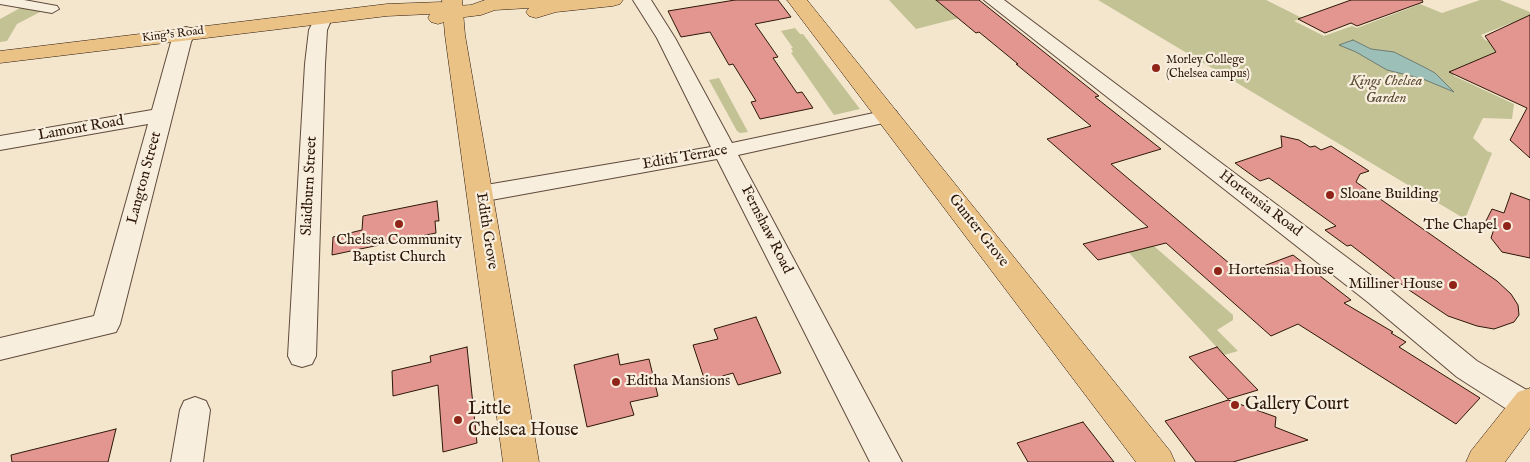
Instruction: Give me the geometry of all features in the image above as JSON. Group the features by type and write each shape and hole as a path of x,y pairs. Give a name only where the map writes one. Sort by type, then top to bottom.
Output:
{"main road":[{"name":"King's Road","path":"1,58 186,33 323,18 347,16 381,20 437,19 460,8 490,15 529,13 538,12 553,6 613,0"},
{"name":"Gunter Grove","path":"797,0 1158,462"},
{"name":"Edith Grove","path":"460,8 456,35 521,462"},
{"path":"1484,462 1528,404"}],"street":[{"path":"1,0 52,9"},
{"name":"Fernshaw Road","path":"642,0 666,38 886,462"},
{"name":"Hortensia Road","path":"993,0 1379,296 1467,369 1528,404"},
{"name":"Slaidburn Street","path":"302,356 315,64 318,30 323,18"},
{"name":"Langton Street","path":"0,349 106,324 181,42 186,33"},
{"name":"Lamont Road","path":"0,143 162,115"},
{"name":"Edith Terrace","path":"480,194 725,151 888,116"},
{"path":"187,462 195,410"}],"green space":[{"path":"889,0 936,0 959,18 916,29"},
{"name":"Kings Chelsea Garden","path":"1098,0 1266,0 1302,18 1294,21 1324,36 1352,26 1357,28 1420,4 1442,13 1480,0 1500,0 1530,12 1530,29 1511,23 1481,35 1485,40 1525,59 1452,71 1454,76 1514,104 1512,119 1483,118 1473,138 1487,151 1492,153 1465,219"},
{"path":"22,7 42,11 17,24 7,41 0,42 0,19"},
{"path":"795,28 800,34 803,34 860,109 834,115 791,53 793,52 791,48 793,48 781,31"},
{"path":"719,78 748,132 740,133 737,131 709,80"},
{"path":"1139,233 1233,315 1233,320 1217,330 1238,351 1224,355 1117,240"}],"water":[{"path":"1353,40 1371,49 1394,52 1426,68 1435,73 1454,92 1423,79 1387,70 1356,52 1339,45"}],"building":[{"path":"735,0 778,0 791,17 755,24 778,57 773,58 797,93 802,92 813,108 760,119 751,102 756,101 733,64 729,65 710,32 681,37 668,11"},
{"path":"936,0 979,0 1099,96 1095,97 1161,149 1111,164 1242,274 1293,255 1351,300 1344,303 1393,332 1391,333 1406,342 1399,347 1480,398 1456,424 1298,324 1271,336 1166,243 1098,260 1083,244 1148,227 1047,139 1091,126 979,32 976,33"},
{"path":"1351,0 1422,0 1423,2 1357,26 1351,23 1325,33 1298,19"},
{"path":"1530,15 1530,158 1510,140 1527,108 1449,72 1496,52 1485,36"},
{"path":"1281,136 1299,140 1310,147 1315,146 1321,150 1331,146 1369,171 1360,174 1356,182 1497,281 1511,294 1518,305 1519,315 1514,322 1494,329 1477,326 1448,316 1409,290 1351,245 1347,246 1325,230 1336,226 1269,178 1260,181 1235,163 1282,147"},
{"name":"The Chapel","path":"1511,193 1530,200 1530,258 1502,252 1491,238 1494,229 1484,225 1492,209 1504,213"},
{"name":"Chelsea Community Baptist Church","path":"437,201 439,221 435,221 436,233 332,255 333,237 362,230 363,216"},
{"path":"756,317 781,373 738,385 733,373 705,381 693,345 718,339 714,329"},
{"name":"Little Chelsea House","path":"467,347 477,443 443,452 438,385 393,396 392,371 431,362 430,356"},
{"path":"1217,347 1258,390 1228,399 1189,357"},
{"name":"Editha Mansions","path":"618,354 620,365 649,359 658,396 630,402 634,415 587,427 574,365"},
{"name":"Gallery Court","path":"1228,400 1276,417 1275,427 1308,440 1233,462 1196,462 1165,421"},
{"path":"1083,422 1114,462 1028,462 1017,443"},
{"path":"116,429 108,462 12,462 11,455"}],"place":[{"name":"Morley College (Chelsea campus)","path":"1156,68"},
{"name":"Sloane Building","path":"1330,195"},
{"name":"Chelsea Community Baptist Church","path":"399,224"},
{"name":"The Chapel","path":"1507,226"},
{"name":"Hortensia House","path":"1218,271"},
{"name":"Milliner House","path":"1453,285"},
{"name":"Editha Mansions","path":"616,382"},
{"name":"Gallery Court","path":"1235,405"},
{"name":"Little Chelsea House","path":"458,420"}]}
